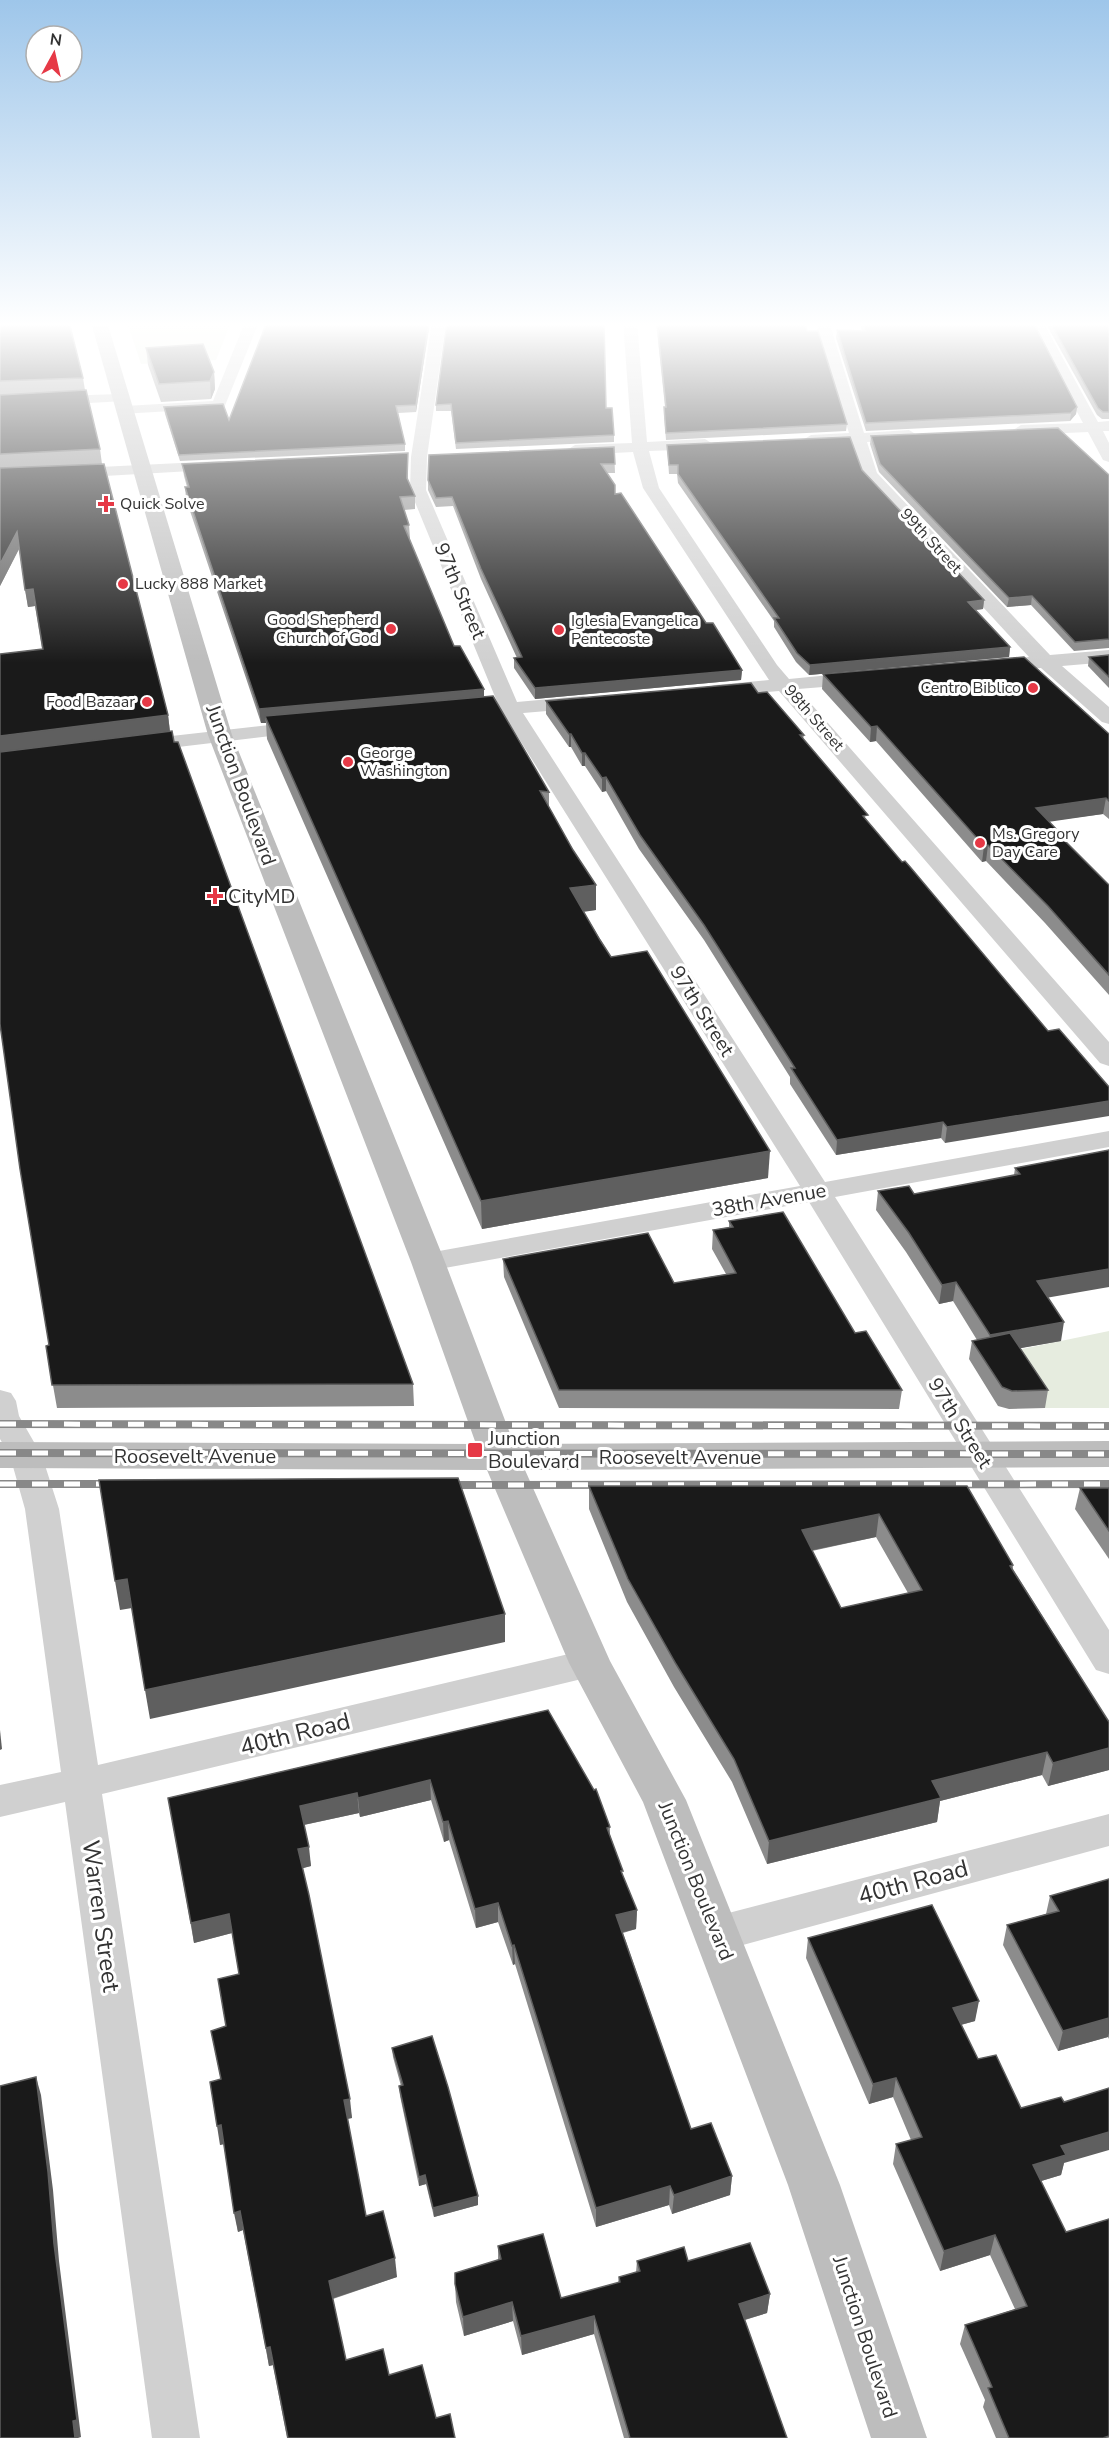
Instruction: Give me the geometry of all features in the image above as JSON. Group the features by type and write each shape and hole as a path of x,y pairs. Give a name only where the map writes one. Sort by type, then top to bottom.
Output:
{"main road":[{"name":"Junction Boulevard","path":"131,436 220,735 428,1262 500,1457 590,1663 664,1800 814,2185 899,2438"},
{"name":"Roosevelt Avenue","path":"13,1456 500,1457 1109,1454"}],"street":[{"name":"97th Street","path":"422,436 418,490 510,708 817,1192 1109,1660"},
{"name":"98th Street","path":"639,436 651,488 770,669 1109,1058"},
{"path":"795,440 896,436"},
{"path":"1104,436 1109,457"},
{"name":"99th Street","path":"857,437 869,474 1046,661 1109,718"},
{"path":"556,451 716,444"},
{"path":"0,477 240,465"},
{"path":"976,667 1109,656"},
{"path":"690,693 880,676"},
{"path":"478,711 608,700"},
{"path":"115,749 220,735 327,725"},
{"name":"38th Avenue","path":"428,1262 1109,1139"},
{"name":"Warren Street","path":"0,1401 13,1456 42,1509 176,2438"},
{"name":"40th Road","path":"0,1802 590,1663"},
{"name":"40th Road","path":"717,1934 1109,1830"}],"shaded area":[{"path":"1109,1331 1109,1408 1045,1408 1007,1352"}],"building":[{"path":"0,436 97,436 100,449 0,454"},
{"path":"173,436 403,436 405,444 179,455"},
{"path":"455,436 599,436 456,443"},
{"path":"871,436 1066,436 1109,475 1109,639 1075,642 1032,596 1009,598 880,464"},
{"path":"850,437 862,470 984,600 968,602 1010,647 810,665 797,653 774,618 779,618 678,474 678,465 669,465 667,445"},
{"path":"614,447 615,464 601,464 615,485 615,494 621,493 706,623 713,623 742,670 535,688 514,658 522,657 481,569 452,497 436,498 428,480 429,455"},
{"path":"408,453 407,478 415,496 400,497 409,525 404,526 454,646 460,646 484,689 259,709 185,487 189,487 182,464"},
{"path":"104,464 168,715 0,736 0,654 43,649 33,589 25,590 17,532 0,564 0,468"},
{"path":"1109,655 1109,677 1089,657"},
{"path":"1024,657 1109,734 1109,801 1106,798 1036,808 1060,833 1057,833 1109,885 1109,975 1048,906 988,845 984,846 877,726 871,727 823,674"},
{"path":"751,683 758,693 767,692 804,735 800,735 868,815 863,816 902,862 905,861 1048,1031 1059,1029 1109,1087 1109,1101 947,1127 943,1122 837,1140 791,1068 795,1068 704,925 640,835 606,777 602,778 585,753 582,753 546,701"},
{"path":"493,696 549,792 540,791 573,850 596,885 570,888 600,940 611,957 647,951 770,1151 481,1201 265,716"},
{"path":"172,731 174,742 178,742 413,1384 52,1385 46,1346 49,1345 20,1169 0,1024 0,752"},
{"path":"1109,1150 1109,1269 1037,1281 1064,1322 990,1335 956,1282 942,1285 909,1233 878,1191 909,1186 914,1194 1020,1174 1015,1168"},
{"path":"783,1212 855,1333 866,1331 902,1390 559,1390 503,1259 648,1233 674,1283 736,1273 713,1230 733,1227 729,1221"},
{"path":"1010,1333 1048,1390 1012,1391 1002,1387 972,1341"},
{"path":"458,1478 505,1614 145,1690 127,1579 115,1581 99,1480"},
{"path":"589,1486 967,1486 1013,1565 1010,1566 1109,1722 1109,1748 1053,1763 1047,1752 932,1781 941,1798 769,1841 734,1759 628,1579","holes":["879,1514 922,1590 841,1608 802,1530"]},
{"path":"1080,1488 1109,1488 1109,1531"},
{"path":"548,1710 594,1790 596,1789 610,1827 607,1828 637,1910 616,1915 691,2129 711,2123 732,2176 674,2195 670,2186 596,2208 514,1945 512,1946 498,1903 475,1909 448,1821 443,1822 430,1780 358,1798 357,1793 300,1806 309,1847 298,1849 350,2099 344,2100 366,2216 383,2211 395,2258 329,2281 346,2360 383,2349 389,2375 422,2365 436,2418 450,2414 455,2438 288,2438 270,2347 266,2348 240,2211 234,2213 221,2125 217,2126 210,2082 221,2079 211,2031 226,2026 218,1979 239,1974 229,1914 191,1923 168,1798"},
{"path":"1109,1879 1109,2018 1063,2031 1007,1925 1059,1911 1050,1896"},
{"path":"932,1905 979,2001 953,2008 978,2059 996,2055 1021,2108 1061,2097 1064,2102 1109,2088 1109,2132 1061,2146 1066,2155 1033,2165 1066,2232 1109,2219 1109,2436 1103,2438 1009,2438 988,2388 992,2387 965,2325 1027,2306 995,2235 944,2251 896,2144 922,2137 896,2078 873,2084 808,1938"},
{"path":"432,2036 478,2196 433,2208 425,2175 419,2177 399,2086 403,2085 392,2048"},
{"path":"36,2077 54,2244 77,2420 73,2421 75,2438 0,2438 0,2086"},
{"path":"543,2234 561,2298 620,2282 619,2277 640,2271 637,2261 684,2247 688,2261 750,2243 770,2294 739,2304 787,2438 630,2438 594,2316 521,2336 512,2302 463,2317 455,2284 455,2273 501,2259 498,2246"}],"railway":[{"path":"0,1424 1109,1426"},
{"path":"0,1453 1109,1454"},
{"path":"0,1484 117,1484"},
{"path":"444,1485 1109,1484"}],"place":[{"name":"Quick Solve","path":"106,504"},
{"name":"Lucky 888 Market","path":"123,584"},
{"name":"Good Shepherd Church of God","path":"391,629"},
{"name":"Iglesia Evangelica Pentecoste","path":"559,630"},
{"name":"Centro Biblico","path":"1033,688"},
{"name":"Food Bazaar","path":"147,702"},
{"name":"George Washington","path":"348,762"},
{"name":"Ms. Gregory Day Care","path":"980,843"},
{"name":"CityMD","path":"215,896"},
{"name":"Junction Boulevard","path":"475,1450"}]}
